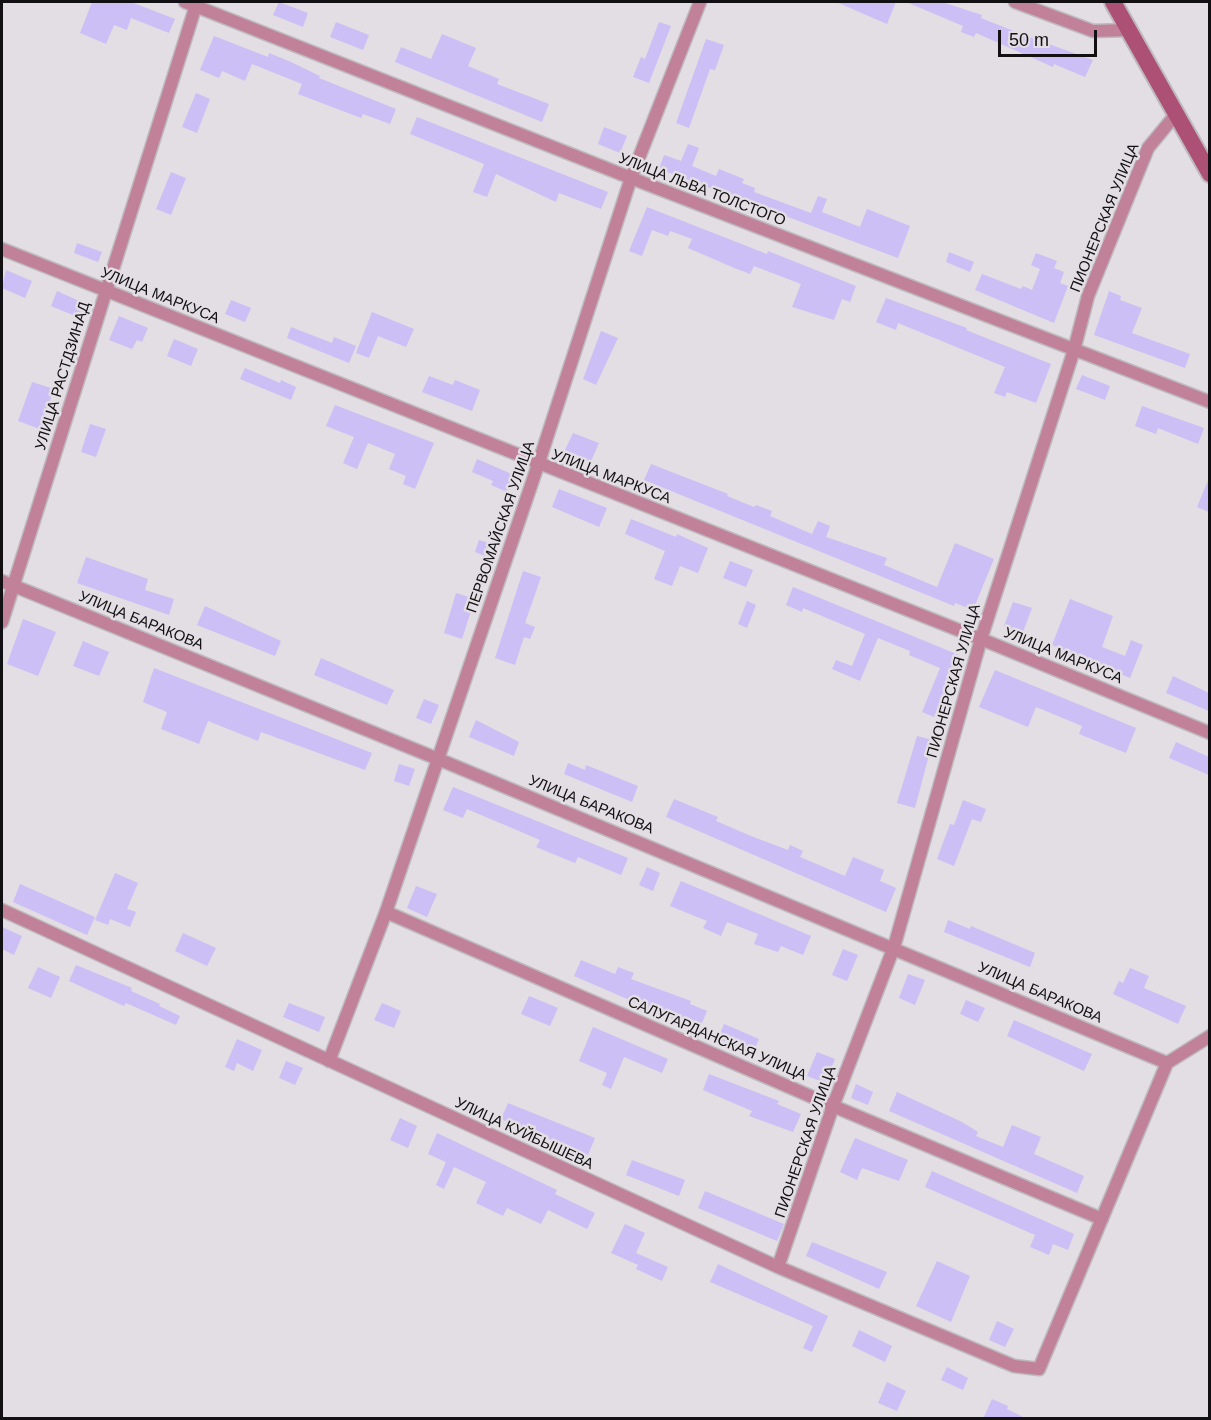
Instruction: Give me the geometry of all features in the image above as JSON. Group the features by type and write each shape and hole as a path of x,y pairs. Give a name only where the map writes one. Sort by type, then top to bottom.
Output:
{"main road":[{"path":"1113,2 1209,174"}],"street":[{"name":"ПЕРВОМАЙСКАЯ УЛИЦА","path":"329,1061 386,912 538,465 630,178 700,2"},
{"path":"1015,2 1093,31 1130,30"},
{"name":"УЛИЦА ЛЬВА ТОЛСТОГО","path":"192,3 630,178 1209,402"},
{"name":"УЛИЦА РАСТДЗИНАД","path":"2,622 15,586 192,3"},
{"name":"ПИОНЕРСКАЯ УЛИЦА","path":"778,1267 833,1106 894,947 981,639 1074,350 1088,296 1148,148 1177,113"},
{"name":"УЛИЦА МАРКУСА","path":"2,249 538,465 981,639 1209,733"},
{"name":"УЛИЦА БАРАКОВА","path":"2,581 894,947 1167,1063"},
{"name":"УЛИЦА КУЙБЫШЕВА","path":"2,910 778,1267 1014,1366 1040,1369 1102,1219"},
{"name":"САЛУГАРДАНСКАЯ УЛИЦА","path":"386,912 833,1106 1102,1219"},
{"path":"1102,1219 1167,1063 1209,1036"}],"building":[{"path":"92,2 131,2 175,19 169,33 131,18 127,30 114,25 106,44 80,33"},
{"path":"279,2 308,13 303,27 273,15"},
{"path":"836,2 896,2 887,24"},
{"path":"906,2 942,2 982,15 981,18 1093,60 1085,77 1054,64 1053,67 976,33 974,37 961,32 963,26"},
{"path":"336,22 369,35 363,50 330,37"},
{"path":"659,22 671,26 649,83 633,77 641,57 645,59"},
{"path":"442,34 476,48 468,66 499,79 497,84 549,104 542,122 395,62 401,47 431,59"},
{"path":"214,36 268,57 269,53 320,76 319,78 396,109 390,124 363,114 361,118 298,94 302,84 252,64 245,81 222,71 219,78 200,70"},
{"path":"706,39 724,45 715,70 710,69 689,128 676,123"},
{"path":"196,93 210,99 197,133 182,127"},
{"path":"417,117 608,192 601,209 559,193 556,202 496,174 487,197 473,192 484,164 410,134"},
{"path":"604,127 627,136 620,153 598,144"},
{"path":"688,144 699,148 692,166 716,176 719,169 744,179 742,183 755,188 754,192 781,202 811,213 818,196 827,199 822,212 860,227 867,209 910,226 898,258 659,169 664,155 681,161"},
{"path":"171,172 186,178 171,215 156,209"},
{"path":"647,207 856,286 850,302 842,299 834,320 792,307 801,284 754,266 750,274 732,267 688,248 692,239 670,231 668,236 652,230 642,256 629,251"},
{"path":"77,243 102,252 98,262 74,253"},
{"path":"949,252 974,262 970,272 946,262"},
{"path":"1036,253 1057,261 1054,268 1064,272 1060,283 1068,286 1054,323 975,290 982,274 1021,289 1023,286 1032,290 1040,269 1031,265"},
{"path":"6,270 32,281 25,298 2,288"},
{"path":"57,291 86,304 80,318 51,306"},
{"path":"1109,291 1121,296 1120,300 1142,308 1132,333 1190,354 1185,368 1094,335"},
{"path":"886,298 967,328 966,330 1051,364 1036,403 1007,392 1005,397 994,393 1005,367 898,323 896,330 876,322"},
{"path":"231,300 251,308 245,322 225,314"},
{"path":"372,312 414,329 406,347 378,336 369,358 356,353"},
{"path":"119,316 148,328 142,342 137,340 132,349 109,340"},
{"path":"291,327 332,343 334,337 356,346 349,363 287,338"},
{"path":"601,331 618,338 596,385 583,379"},
{"path":"174,339 198,349 191,366 167,356"},
{"path":"245,368 280,383 281,380 296,387 291,400 240,379"},
{"path":"1082,375 1110,386 1105,400 1076,389"},
{"path":"429,376 453,385 455,380 480,390 472,411 422,392"},
{"path":"32,382 54,389 40,429 18,421"},
{"path":"335,405 434,443 415,489 403,484 406,476 389,469 395,454 368,443 357,469 343,463 354,437 326,426"},
{"path":"1142,406 1204,428 1198,444 1158,428 1156,434 1135,426"},
{"path":"90,424 106,429 96,457 81,452"},
{"path":"573,433 599,443 591,461 565,450"},
{"path":"477,459 514,475 507,492 491,485 493,481 472,472"},
{"path":"651,464 728,494 727,496 754,507 756,505 772,511 770,516 812,534 818,521 830,526 826,537 887,558 884,565 937,587 955,543 994,559 973,610 955,603 954,606 644,480"},
{"path":"1209,478 1209,512 1197,507"},
{"path":"559,489 607,508 599,527 552,507"},
{"path":"631,519 676,537 677,534 708,548 698,573 680,566 672,586 654,579 665,551 625,534"},
{"path":"479,540 492,544 488,557 475,552"},
{"path":"86,557 148,579 145,590 174,599 169,615 77,583"},
{"path":"730,561 753,570 746,587 723,578"},
{"path":"523,571 541,577 525,623 535,627 530,639 524,637 515,665 495,658"},
{"path":"793,587 959,655 934,717 922,712 940,668 909,655 910,651 878,638 860,681 832,669 836,660 852,666 865,634 803,608 802,612 786,605"},
{"path":"456,593 475,599 462,639 444,633"},
{"path":"1070,599 1113,616 1102,647 1125,656 1131,640 1143,645 1130,678 1052,645"},
{"path":"747,601 756,605 747,628 738,624"},
{"path":"1013,602 1032,608 1023,632 1004,626"},
{"path":"205,606 281,641 275,656 197,625"},
{"path":"23,619 56,632 38,676 7,664"},
{"path":"83,641 109,652 99,676 73,666"},
{"path":"321,658 394,690 387,705 314,675"},
{"path":"154,668 372,753 365,770 261,732 258,741 208,721 199,744 161,729 167,712 143,702"},
{"path":"995,670 1136,728 1126,753 1079,734 1082,726 1036,707 1028,727 979,707"},
{"path":"1173,676 1209,693 1209,711 1166,693"},
{"path":"424,699 439,705 431,724 416,718"},
{"path":"476,720 519,742 514,756 469,737"},
{"path":"917,736 933,740 915,808 897,803"},
{"path":"1176,742 1209,757 1209,775 1169,758"},
{"path":"568,763 585,770 586,765 638,786 632,802 564,774"},
{"path":"399,764 415,769 409,786 394,781"},
{"path":"453,787 628,858 621,875 578,857 575,863 536,847 540,840 467,809 463,818 443,810"},
{"path":"674,799 718,817 716,821 751,836 788,850 790,845 803,851 800,857 845,876 853,857 884,870 880,881 896,888 886,912 666,817"},
{"path":"963,800 986,809 981,822 972,819 954,866 937,859 950,824 954,825"},
{"path":"647,867 660,873 653,891 639,885"},
{"path":"115,873 138,883 127,909 136,912 130,927 110,919 108,925 95,920"},
{"path":"681,881 811,936 803,955 781,946 778,952 754,944 758,934 727,922 721,936 703,928 707,921 670,906"},
{"path":"20,884 95,917 87,935 13,902"},
{"path":"416,886 437,894 427,917 407,908"},
{"path":"948,920 970,929 971,926 1035,953 1030,967 944,932"},
{"path":"2,927 22,936 14,955 2,949"},
{"path":"183,933 216,948 207,966 175,951"},
{"path":"843,949 858,955 847,981 832,975"},
{"path":"581,960 615,974 618,967 634,973 631,979 691,1001 690,1004 707,1011 699,1030 574,976"},
{"path":"76,965 132,988 131,991 180,1016 176,1025 126,1003 124,1006 69,981"},
{"path":"38,967 60,977 51,998 28,988"},
{"path":"1130,968 1149,976 1144,988 1186,1006 1178,1024 1113,994 1119,981 1123,983"},
{"path":"908,974 925,980 915,1005 899,998"},
{"path":"529,996 558,1008 550,1026 521,1014"},
{"path":"966,1000 985,1008 978,1022 960,1014"},
{"path":"289,1003 325,1017 319,1032 283,1017"},
{"path":"382,1003 401,1011 394,1028 374,1020"},
{"path":"1014,1020 1092,1054 1084,1071 1007,1036"},
{"path":"724,1024 759,1039 753,1053 718,1039"},
{"path":"593,1027 668,1059 662,1073 624,1057 611,1089 602,1085 607,1073 579,1061"},
{"path":"237,1039 262,1050 253,1071 237,1063 234,1071 225,1067"},
{"path":"817,1052 835,1059 825,1083 807,1076"},
{"path":"286,1061 303,1068 295,1085 279,1078"},
{"path":"709,1074 779,1101 777,1104 801,1114 793,1132 749,1116 752,1111 703,1090"},
{"path":"856,1084 873,1092 868,1105 851,1098"},
{"path":"897,1092 962,1122 978,1132 976,1136 1003,1147 1012,1125 1041,1137 1034,1154 1084,1176 1077,1193 889,1111"},
{"path":"508,1103 595,1138 588,1155 501,1119"},
{"path":"400,1118 417,1126 408,1148 390,1140"},
{"path":"437,1133 557,1190 555,1194 595,1213 587,1229 548,1210 541,1224 507,1208 503,1216 476,1203 486,1182 454,1167 444,1189 436,1185 446,1162 428,1154"},
{"path":"855,1138 908,1160 899,1181 862,1168 857,1180 840,1172"},
{"path":"632,1160 685,1180 679,1196 626,1175"},
{"path":"932,1171 1074,1234 1068,1250 1053,1244 1049,1255 1030,1247 1035,1235 925,1187"},
{"path":"705,1191 784,1224 777,1241 698,1208"},
{"path":"625,1224 645,1233 636,1253 668,1267 662,1281 636,1269 638,1265 611,1253"},
{"path":"812,1242 887,1272 879,1289 806,1256"},
{"path":"937,1261 970,1276 951,1322 916,1306"},
{"path":"718,1264 828,1316 812,1352 803,1348 813,1326 710,1282"},
{"path":"997,1321 1014,1329 1005,1347 989,1340"},
{"path":"859,1330 892,1346 885,1362 852,1346"},
{"path":"947,1367 968,1378 963,1390 941,1380"},
{"path":"887,1382 906,1391 897,1411 878,1403"},
{"path":"992,1399 1008,1406 1007,1409 1027,1419 983,1419"}]}
